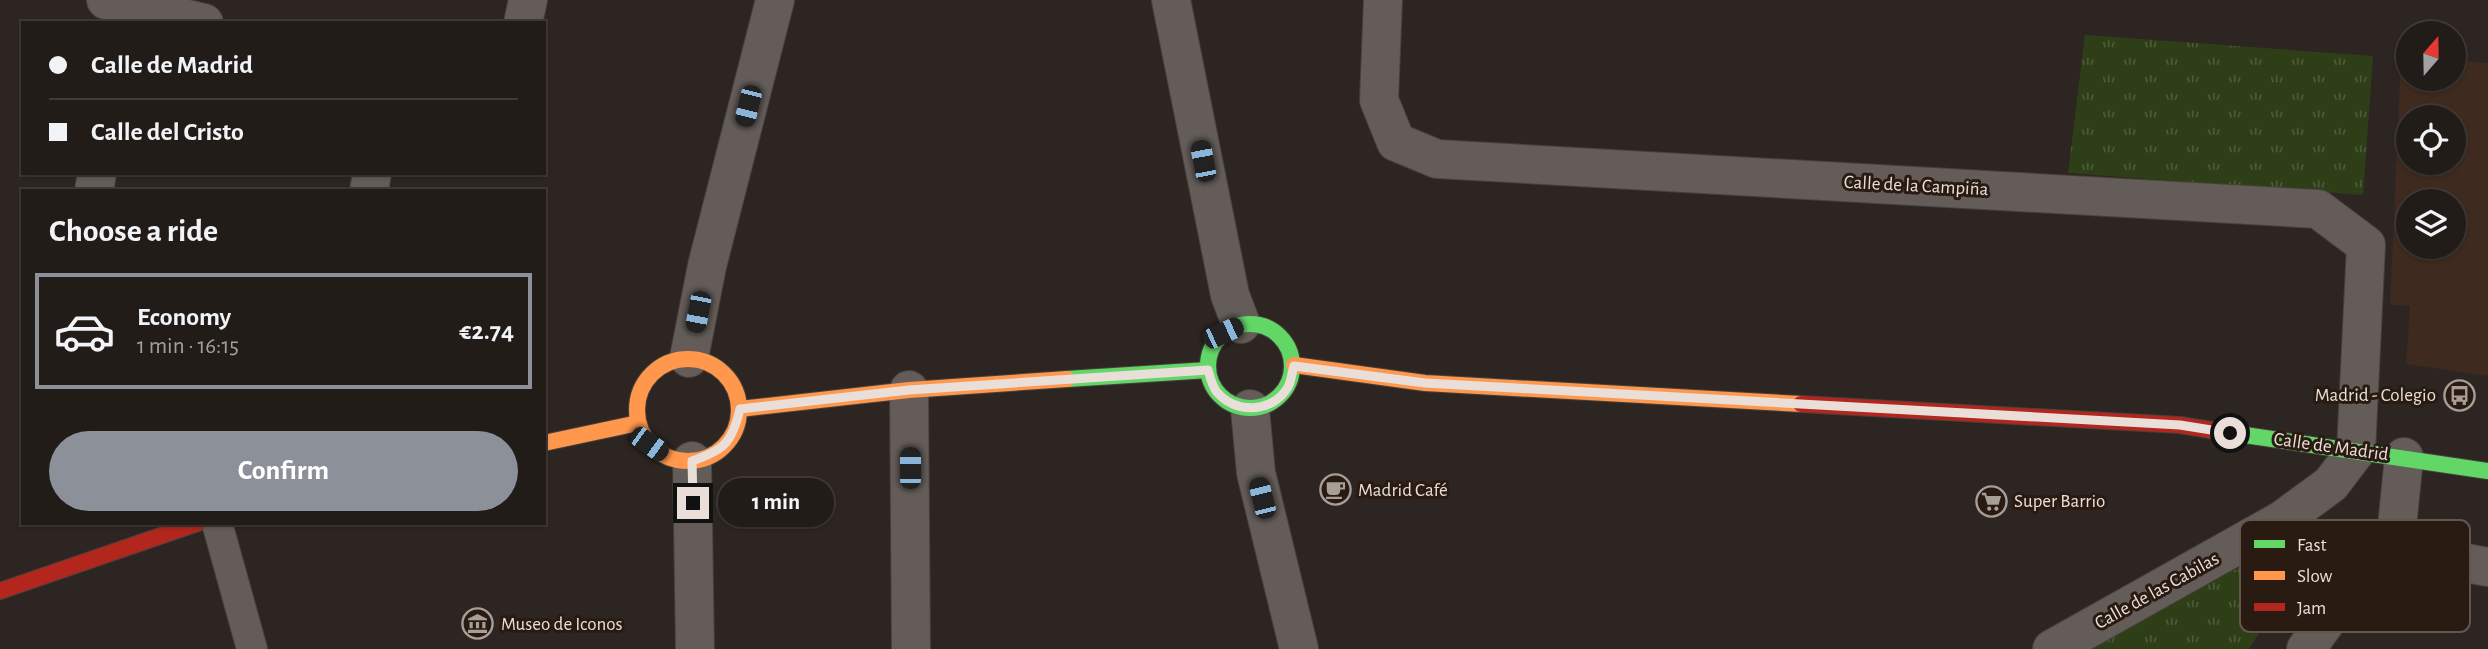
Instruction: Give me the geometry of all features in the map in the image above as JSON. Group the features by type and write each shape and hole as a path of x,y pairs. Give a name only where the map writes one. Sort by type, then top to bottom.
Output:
{"street":[{"path":"523,21 528,0"},
{"path":"688,358 707,266 775,0"},
{"path":"1171,0 1230,295 1241,324"},
{"name":"Calle de la Campiña","path":"1383,0 1379,100 1396,142 1437,159 2318,209 2366,245 2356,451"},
{"path":"123,10 192,21"},
{"path":"1241,324 1266,326 1286,342 1294,366 1288,387 1272,403 1250,409 1230,404 1215,390 1208,370 1211,349 1223,333 1241,324"},
{"path":"688,358 714,365 733,384 740,409 734,435 716,453 692,461 668,457 649,444 638,423 637,400 647,378 666,363 688,358"},
{"name":"Calle de Madrid","path":"1294,366 1425,383 2180,425 2488,471"},
{"path":"740,409 909,390 1208,370"},
{"path":"909,390 911,649"},
{"path":"1250,409 1256,473 1299,649"},
{"path":"546,443 638,423"},
{"name":"Calle de las Cabilas","path":"2282,520 2330,484 2356,451"},
{"path":"2398,520 2404,457"},
{"path":"692,461 695,649"},
{"path":"0,590 192,525"},
{"name":"Calle de las Cabilas","path":"2052,649 2240,544"},
{"path":"2470,563 2488,566"},
{"path":"0,585 22,581"},
{"path":"2306,649 2318,632"}],"lane":[{"path":"218,525 252,649"}],"shaded area":[{"path":"2466,61 2488,63 2488,376 2406,364 2410,306 2390,305 2396,169 2396,175 2466,175 2466,105 2399,105 2399,91 2466,91"}],"green space":[{"path":"2085,35 2373,56 2363,195 2068,173"},
{"path":"2240,567 2240,632 2260,632 2249,649 2085,649"}],"traffic: fast":[{"path":"1250,324 1266,327 1280,336 1289,350 1292,366 1289,382 1280,396 1266,405 1250,408 1234,405 1220,396 1211,382 1208,366 1211,350 1220,336 1234,327 1250,324"},
{"path":"1067,379 1208,370"},
{"path":"2211,430 2488,471"}],"traffic: slow":[{"path":"688,359 707,363 724,374 735,391 739,410 735,429 724,446 707,457 688,461 669,457 652,446 641,429 637,410 641,391 652,374 669,363 688,359"},
{"path":"1294,365 1425,383 1801,404"},
{"path":"740,409 909,390 1067,379"},
{"path":"546,443 638,423"}],"traffic: jam":[{"path":"1801,404 2180,425 2211,430"},
{"path":"0,591 192,525"}],"place":[{"name":"Madrid - Colegio","path":"2459,395"},
{"name":"Madrid Café","path":"1335,490"},
{"name":"Super Barrio","path":"1991,501"},
{"name":"Museo de Iconos","path":"478,624"}],"route":[{"path":"693,503 692,461 716,453 734,435 740,409 909,390 1208,370 1215,390 1230,404 1250,409 1272,403 1288,387 1294,366 1425,383 2180,425 2230,433"}]}
